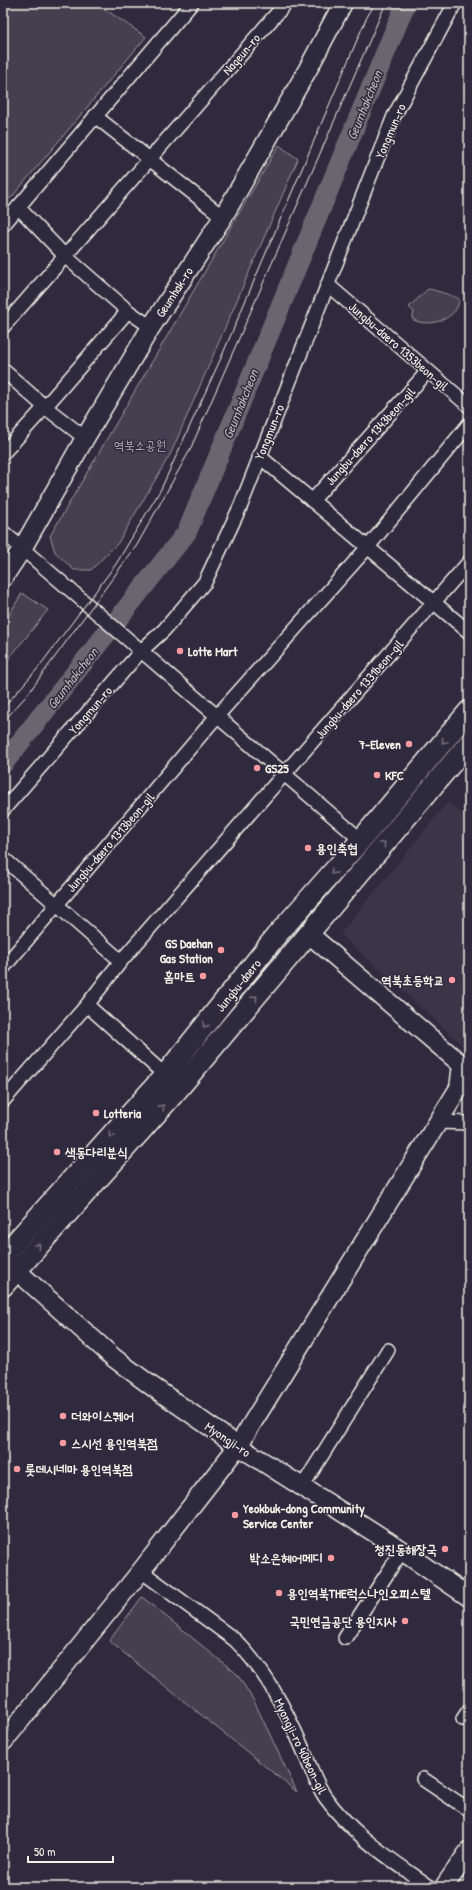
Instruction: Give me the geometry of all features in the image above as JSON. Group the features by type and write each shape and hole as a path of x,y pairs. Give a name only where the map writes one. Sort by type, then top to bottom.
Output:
{"main road":[{"name":"Geumhak-ro","path":"3,578 22,549 85,438 151,328 222,218 308,69 343,3"},
{"name":"Jungbu-daero","path":"3,1256 165,1075 276,936 361,840 469,711"},
{"name":"Jungbu-daero","path":"3,1286 10,1265 179,1088 469,743"},
{"path":"3,1742 238,1446 459,1088 462,1065 308,934"},
{"name":"Myongji-ro","path":"10,1265 114,1358 164,1395 238,1446 402,1551 469,1597"},
{"path":"444,1887 469,1851"}],"street":[{"path":"3,225 192,3"},
{"name":"Nageun-ro","path":"3,327 286,3"},
{"name":"Yongmun-ro","path":"3,810 141,651 164,630 205,582 241,505 394,116 455,3"},
{"path":"95,116 222,218"},
{"path":"3,209 18,207"},
{"path":"18,207 65,256 128,311 151,328"},
{"name":"Jungbu-daero 1353beon-gil","path":"328,285 469,406"},
{"path":"3,453 128,311"},
{"path":"3,370 45,407 85,438"},
{"name":"Jungbu-daero 1343beon-gil","path":"312,500 428,371"},
{"path":"218,716 368,547 469,424"},
{"path":"259,456 469,632"},
{"path":"3,532 361,840"},
{"path":"434,602 469,562"},
{"name":"Jungbu-daero 1331beon-gil","path":"284,775 434,602"},
{"name":"Jungbu-daero 1313beon-gil","path":"3,968 218,716"},
{"path":"3,1101 87,1005 121,962 284,775"},
{"path":"3,858 121,962"},
{"path":"87,1005 165,1075"},
{"path":"438,1122 469,1123"},
{"path":"302,1486 388,1350"},
{"path":"344,1638 402,1551"},
{"name":"Myongji-ro 40beon-gil","path":"141,1570 243,1648 280,1700 289,1716 324,1796 359,1837 430,1887"},
{"path":"423,1779 469,1810"}],"shaded area":[{"path":"448,802 469,819 469,1051 340,934"}],"green space":[{"path":"3,3 96,3 146,37 11,198 3,199"},
{"name":"역북소공원","path":"279,145 298,159 171,453 118,543 91,570 74,570 55,552 50,536"},
{"path":"428,289 459,299 458,306 454,312 442,320 434,322 426,323 412,319 414,312 409,307"},
{"path":"22,593 48,610 3,666 3,625"},
{"path":"142,1597 237,1674 254,1701 297,1792 109,1641"}],"waterway":[{"name":"Geumhakcheon","path":"3,764 187,532 406,3"}],"tram line":[{"path":"3,708 38,668 116,564 161,489 221,358 366,19 375,3"},
{"path":"3,722 27,695 137,545 190,450 386,3"}],"place":[{"name":"Lotte Mart","path":"180,651"},
{"name":"7-Eleven","path":"409,744"},
{"name":"GS25","path":"257,768"},
{"name":"KFC","path":"377,775"},
{"name":"용인축협","path":"308,848"},
{"name":"GS Daehan Gas Station","path":"221,950"},
{"name":"홈마트","path":"203,976"},
{"name":"역북초등학교","path":"452,980"},
{"name":"Lotteria","path":"96,1113"},
{"name":"색동다리분식","path":"57,1152"},
{"name":"더와이스퀘어","path":"63,1416"},
{"name":"스시선 용인역북점","path":"63,1443"},
{"name":"롯데시네마 용인역북점","path":"17,1469"},
{"name":"Yeokbuk-dong Community Service Center","path":"235,1515"},
{"name":"청진동해장국","path":"445,1549"},
{"name":"박소은헤어메디","path":"331,1558"},
{"name":"용인역북THE럭스나인오피스텔","path":"279,1593"},
{"name":"국민연금공단 용인지사","path":"405,1621"}]}
